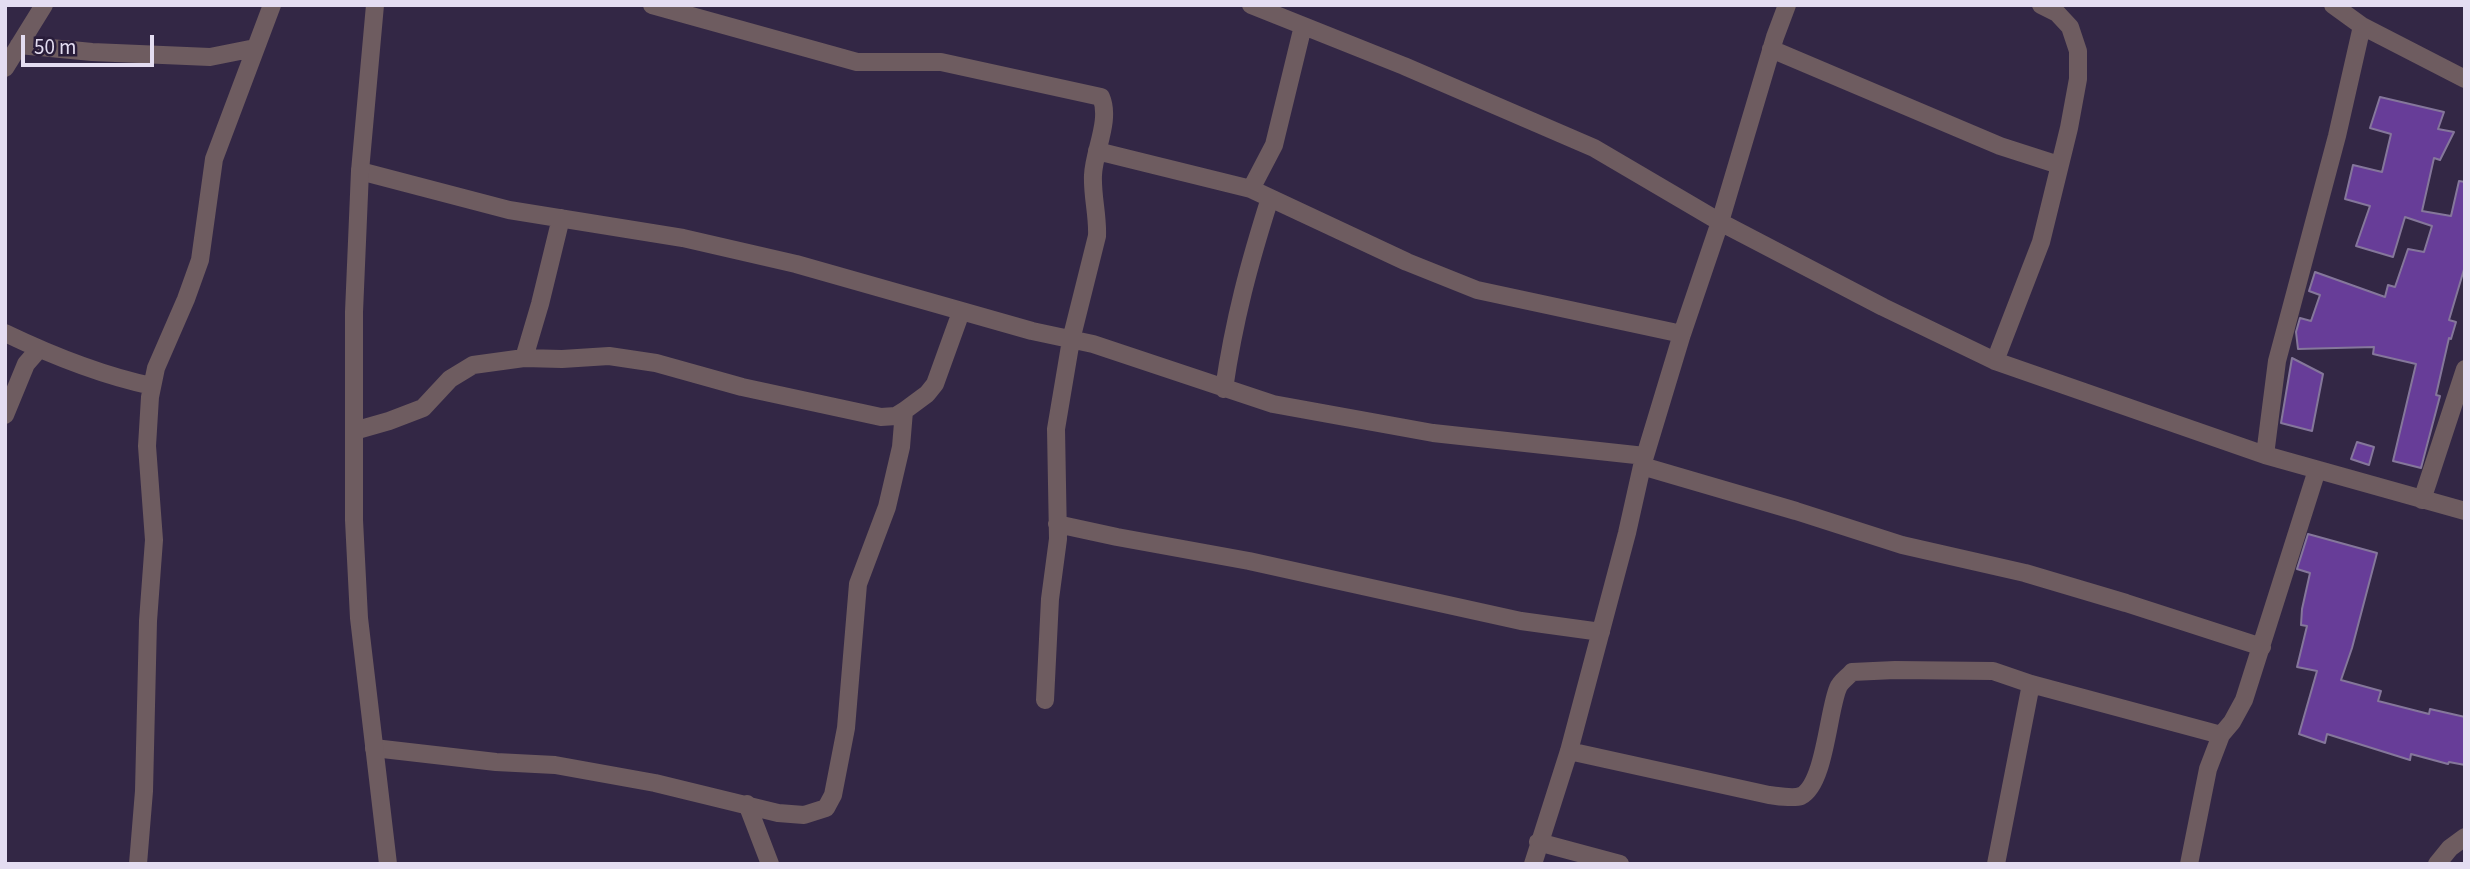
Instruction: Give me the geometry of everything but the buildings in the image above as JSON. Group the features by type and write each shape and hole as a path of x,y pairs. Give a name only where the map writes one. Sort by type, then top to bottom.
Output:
{"street":[{"path":"5,68 44,5"},
{"path":"138,864 144,791 148,621 154,540 147,446 152,386 156,368 200,260 214,159 272,5"},
{"path":"375,5 360,172 354,312 354,520 359,618 388,864"},
{"path":"652,5 856,62 941,62 1101,97 1104,106 1092,193 1098,222 1097,236 1071,340 1056,429 1058,539 1049,599 1045,700"},
{"path":"1251,5 1404,66 1594,148 1720,222 1883,307 1995,361 2264,455 2465,511"},
{"path":"1532,864 1569,751 1643,461 1787,5"},
{"path":"1995,361 2041,242 2078,79 2078,51 2070,27 2057,12 2041,5"},
{"path":"2333,5 2362,26 2465,79"},
{"path":"1251,189 1275,145 1303,26"},
{"path":"2264,455 2277,362 2337,136 2362,26"},
{"path":"19,46 211,57 255,48"},
{"path":"1771,49 2000,146 2059,165"},
{"path":"1097,151 1251,189 1407,262 1477,289 1682,334"},
{"path":"360,172 509,210 683,238 796,264 961,312 1093,344 1273,404 1433,433 1643,461 1902,545 2025,573 2262,647"},
{"path":"1224,389 1232,333 1246,273 1270,198"},
{"path":"524,358 561,218"},
{"path":"354,431 423,408 450,379 474,365 524,358 609,356 656,363 742,387 870,416 896,416 927,394 934,384 961,312"},
{"path":"13,337 111,377 152,386"},
{"path":"13,337 26,364"},
{"path":"5,415 26,364 39,349"},
{"path":"2422,500 2465,369"},
{"path":"374,748 496,762 555,765 655,783 778,813 804,815 826,808 833,796 846,728 858,584 889,500 901,447 904,411"},
{"path":"2189,864 2208,769 2221,735 2244,700 2317,470"},
{"path":"1057,524 1249,561 1521,621 1601,632"},
{"path":"1569,751 1769,795 1799,797 1810,789 1817,773 1838,687 1852,672 1895,670 1993,671 2031,684 2221,735"},
{"path":"1997,864 2031,684"},
{"path":"747,804 770,864"},
{"path":"2437,864 2450,848 2465,837"},
{"path":"1538,842 1620,864"}]}
